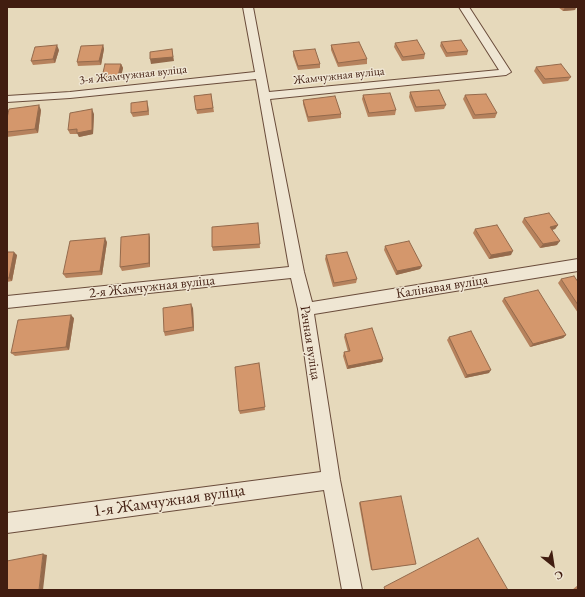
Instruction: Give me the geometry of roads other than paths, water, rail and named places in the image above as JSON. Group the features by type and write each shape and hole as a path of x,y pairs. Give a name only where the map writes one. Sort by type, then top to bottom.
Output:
{"street":[{"path":"248,7 265,96"},
{"name":"Жамчужная вуліца","path":"265,96 506,72 464,7"},
{"name":"3-я Жамчужная вуліца","path":"7,99 70,95 261,75"},
{"name":"Рачная вуліца","path":"265,96 297,272 306,310 331,480 352,590"},
{"name":"Калінавая вуліца","path":"306,310 578,265"},
{"name":"2-я Жамчужная вуліца","path":"7,302 297,272"},
{"name":"1-я Жамчужная вуліца","path":"7,523 331,480"}]}
